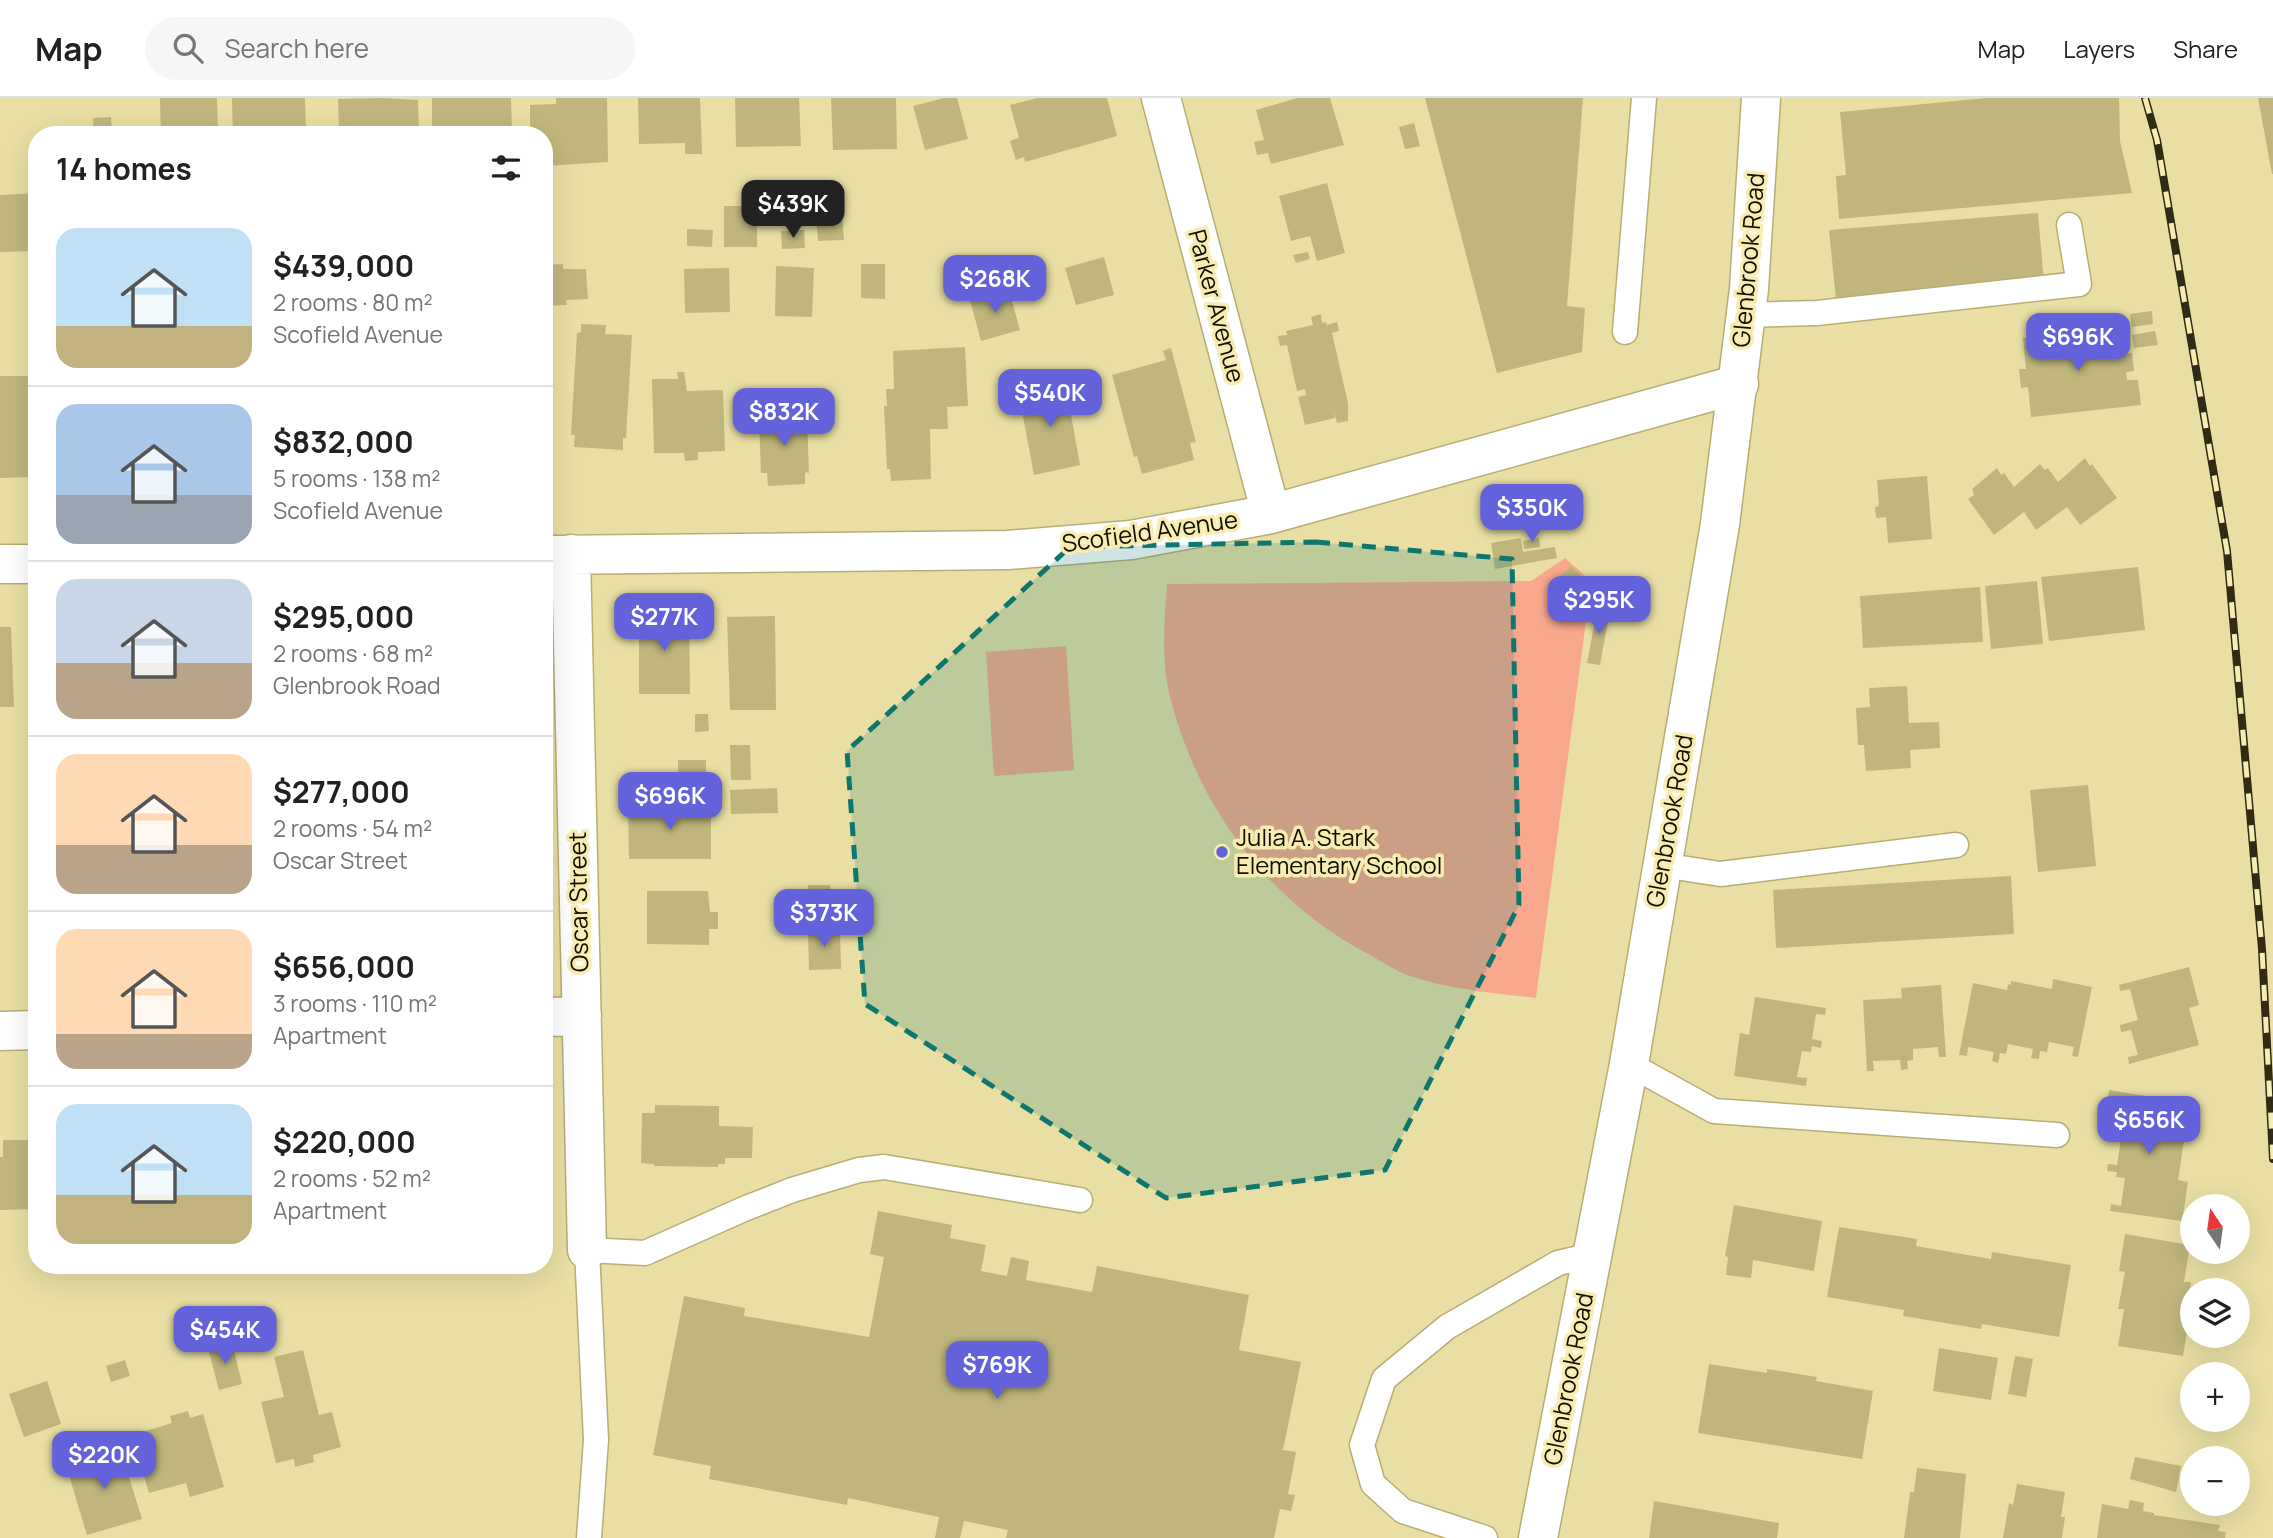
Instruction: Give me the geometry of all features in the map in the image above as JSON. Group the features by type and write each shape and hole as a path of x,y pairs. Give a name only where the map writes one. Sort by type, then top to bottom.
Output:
{"street":[{"name":"Parker Avenue","path":"1161,98 1271,514"},
{"name":"Glenbrook Road","path":"1538,1538 1629,1064 1720,524 1746,314 1761,98"},
{"name":"Scofield Avenue","path":"558,555 1008,550 1131,540 1271,514 1739,384"},
{"name":"Oscar Street","path":"558,555 582,1016 587,1250"},
{"path":"0,564 28,564"},
{"path":"553,1017 582,1016"},
{"path":"0,1031 28,1030"}],"lane":[{"path":"1625,332 1644,98"},
{"path":"1746,314 1817,313 2079,284 2069,225"},
{"path":"1662,865 1720,874 1956,845"},
{"path":"1629,1064 1714,1111 2057,1135"},
{"path":"589,1538 596,1440 587,1250 645,1253 792,1191 859,1170 884,1167 1080,1200"},
{"path":"1485,1538 1403,1511 1373,1484 1362,1445 1384,1379 1447,1327 1558,1263 1593,1255"}],"highlighted area":[{"path":"1316,542 1512,559 1519,905 1385,1170 1166,1198 865,1004 847,751 1070,547"}],"shaded area":[{"path":"1565,558 1601,590 1586,621 1536,998 1457,988 1410,976 1332,932 1299,907 1269,879 1220,815 1200,779 1171,701 1165,658 1167,584 1531,581"},
{"path":"1066,646 1074,770 994,776 986,652"}],"building":[{"path":"160,98 217,98 218,126 161,126"},
{"path":"232,98 305,98 306,126 233,126"},
{"path":"432,98 511,98 512,126 432,126"},
{"path":"556,98 607,98 608,162 553,165 553,126 530,126 530,105 556,104"},
{"path":"638,98 700,98 702,154 685,154 685,143 639,144"},
{"path":"735,98 799,98 801,146 736,147"},
{"path":"831,98 896,98 897,149 833,150"},
{"path":"944,98 957,98 968,139 925,150 913,106"},
{"path":"1037,98 1107,98 1117,136 1025,162 1024,157 1016,160 1010,141 1019,138 1010,105"},
{"path":"1297,98 1330,98 1344,145 1271,164 1268,153 1257,155 1254,142 1264,140 1256,110"},
{"path":"1425,98 1583,98 1567,306 1585,308 1582,352 1497,373"},
{"path":"1987,98 2119,98 2120,141 2132,193 1839,219 1836,176 1846,175 1840,112"},
{"path":"2258,98 2273,98 2273,174 2272,174"},
{"path":"338,99 418,100 419,126 339,126"},
{"path":"111,117 112,126 93,126 93,118"},
{"path":"1414,123 1420,146 1405,149 1399,127"},
{"path":"1327,183 1345,253 1317,261 1310,236 1291,241 1279,196"},
{"path":"28,193 28,251 0,252 0,195"},
{"path":"841,200 844,240 818,241 815,202"},
{"path":"724,206 757,206 757,247 724,247"},
{"path":"2038,213 2044,283 1836,300 1829,230"},
{"path":"687,229 713,230 712,247 687,246"},
{"path":"804,230 805,248 782,249 781,231"},
{"path":"1308,252 1310,259 1296,263 1293,255"},
{"path":"1104,257 1114,295 1076,305 1065,268"},
{"path":"563,264 563,269 586,269 588,299 566,300 567,305 553,306 553,265"},
{"path":"861,264 885,264 885,299 861,298"},
{"path":"776,266 814,268 812,317 775,316"},
{"path":"729,268 730,312 685,313 684,269"},
{"path":"1009,290 1020,330 981,341 970,300"},
{"path":"2152,311 2153,324 2132,327 2130,314"},
{"path":"1321,314 1322,323 1326,322 1327,325 1337,322 1339,331 1332,333 1348,403 1348,421 1337,423 1333,408 1335,418 1305,425 1298,397 1306,395 1305,389 1297,391 1287,345 1280,346 1278,336 1287,335 1286,331 1313,325 1311,317"},
{"path":"581,324 606,325 605,334 632,335 623,450 574,447 575,435 571,435 577,333 581,332"},
{"path":"2120,329 2123,354 2132,353 2134,371 2126,372 2127,380 2138,380 2141,405 2031,417 2028,387 2021,388 2019,369 2026,369 2023,338"},
{"path":"2155,331 2158,345 2134,348 2132,335"},
{"path":"965,347 968,406 947,407 948,429 930,429 931,479 891,481 890,469 887,469 884,406 887,406 886,389 894,389 893,351"},
{"path":"1171,348 1196,442 1190,443 1194,460 1142,474 1137,456 1134,457 1112,375 1166,360 1163,351"},
{"path":"677,372 684,372 687,391 723,390 725,451 698,452 698,460 685,461 684,453 654,453 652,379 678,379"},
{"path":"0,376 28,376 28,477 0,478"},
{"path":"1071,384 1076,408 1070,409 1080,465 1034,475 1019,395"},
{"path":"790,408 791,420 807,419 809,473 805,472 805,484 768,486 767,473 761,473 759,421 762,421 762,409"},
{"path":"2085,458 2117,498 2080,525 2067,507 2036,530 2024,512 1994,535 1968,499 1974,495 1972,489 1997,468 2014,487 2040,464 2045,470 2048,468 2058,482"},
{"path":"1927,476 1932,539 1888,543 1886,517 1876,518 1875,507 1879,506 1877,480"},
{"path":"1521,538 1523,552 1555,547 1557,558 1495,569 1491,543"},
{"path":"1539,538 1540,547 1524,549 1523,541"},
{"path":"1571,566 1594,589 1582,600 1559,578"},
{"path":"2138,567 2145,630 2049,641 2041,577"},
{"path":"2037,581 2043,644 1991,649 1985,586"},
{"path":"1980,587 1983,642 1863,648 1860,596"},
{"path":"1598,606 1610,609 1600,665 1587,663"},
{"path":"639,612 689,612 690,694 639,694"},
{"path":"775,616 776,710 730,710 727,617"},
{"path":"0,627 11,627 14,707 0,707"},
{"path":"1907,686 1909,723 1939,722 1940,748 1910,750 1911,768 1866,771 1864,745 1858,745 1856,708 1870,707 1869,688"},
{"path":"695,714 708,714 709,731 695,732"},
{"path":"730,745 750,745 751,780 731,780"},
{"path":"678,760 706,760 706,782 678,781"},
{"path":"2088,785 2096,866 2038,872 2030,790"},
{"path":"777,788 778,813 731,814 730,790"},
{"path":"711,805 711,859 629,859 628,807"},
{"path":"2011,876 2014,934 1776,948 1773,890"},
{"path":"808,885 830,885 831,901 808,901"},
{"path":"647,891 708,891 710,912 718,912 718,929 709,929 709,945 647,944"},
{"path":"840,928 841,969 809,970 808,929"},
{"path":"2189,967 2199,1005 2189,1008 2199,1045 2129,1064 2128,1057 2138,1055 2131,1030 2121,1032 2120,1025 2138,1020 2130,989 2120,991 2119,985"},
{"path":"2053,979 2092,987 2078,1057 2072,1056 2074,1047 2049,1042 2047,1052 2040,1051 2039,1059 2031,1058 2033,1049 2008,1044 2006,1054 2000,1053 1998,1063 1992,1061 1994,1052 1968,1047 1967,1056 1959,1055 1973,983 2007,990 2011,981 2052,989"},
{"path":"1941,985 1946,1057 1939,1057 1938,1047 1913,1049 1913,1060 1907,1061 1908,1069 1901,1070 1900,1060 1873,1061 1874,1071 1867,1071 1863,1000 1902,998 1901,988"},
{"path":"1755,997 1826,1008 1825,1015 1816,1014 1812,1039 1822,1041 1821,1048 1812,1046 1811,1052 1802,1051 1797,1077 1807,1078 1806,1086 1734,1076 1740,1033 1749,1035"},
{"path":"2109,1090 2183,1102 2176,1140 2184,1141 2178,1180 2188,1182 2186,1194 2180,1194 2180,1221 2110,1211 2111,1204 2121,1206 2125,1178 2116,1177 2117,1172 2107,1171 2108,1164 2117,1165 2121,1139 2112,1138 2112,1132 2103,1131 2104,1125 2114,1126 2118,1099 2108,1098"},
{"path":"655,1105 719,1106 719,1126 753,1127 752,1158 725,1158 725,1164 718,1164 718,1167 654,1166 641,1163 642,1113 655,1113"},
{"path":"3,1140 28,1140 28,1209 0,1210 0,1157 3,1157"},
{"path":"1734,1205 1822,1221 1814,1271 1753,1260 1751,1278 1726,1275 1728,1257 1725,1256"},
{"path":"878,1211 952,1225 950,1238 986,1245 981,1271 1007,1276 1011,1257 1029,1261 1026,1280 1092,1292 1097,1266 1249,1295 1239,1350 1301,1362 1283,1450 1296,1452 1288,1494 1295,1495 1291,1511 1280,1509 1274,1538 1006,1538 1008,1530 964,1521 960,1538 935,1538 939,1517 848,1498 847,1505 709,1479 711,1466 653,1455 684,1296 745,1308 744,1316 869,1337 884,1257 870,1254"},
{"path":"1839,1227 1917,1239 1916,1246 1991,1259 1992,1252 2071,1265 2059,1337 1982,1324 1981,1329 1903,1316 1904,1310 1827,1297"},
{"path":"2125,1234 2180,1243 2180,1264 2187,1264 2185,1278 2180,1278 2180,1348 2184,1348 2183,1356 2118,1346 2124,1309 2118,1309 2125,1272 2119,1271"},
{"path":"205,1307 209,1329 186,1333 182,1311"},
{"path":"232,1342 242,1384 219,1390 208,1348"},
{"path":"1939,1348 1998,1358 1991,1400 1933,1391"},
{"path":"303,1350 319,1415 332,1412 341,1447 313,1455 314,1462 295,1467 294,1459 276,1463 261,1402 284,1397 274,1357"},
{"path":"2015,1356 2033,1359 2026,1397 2008,1394"},
{"path":"125,1360 130,1376 111,1382 106,1366"},
{"path":"1709,1364 1817,1377 1816,1381 1873,1391 1862,1459 1698,1433"},
{"path":"47,1381 61,1424 24,1437 9,1394"},
{"path":"188,1411 190,1418 203,1414 224,1487 190,1497 186,1483 149,1493 132,1435 172,1423 170,1416"},
{"path":"118,1442 142,1519 87,1535 67,1469 89,1462 87,1454"},
{"path":"2135,1457 2180,1466 2176,1492 2130,1479"},
{"path":"1917,1468 1966,1474 1960,1538 1904,1538 1910,1492 1914,1492"},
{"path":"2017,1484 2065,1492 2061,1517 2065,1517 2062,1538 2003,1538 2009,1503 2013,1505"},
{"path":"2130,1500 2144,1503 2143,1511 2154,1515 2220,1525 2218,1531 2226,1532 2225,1538 2097,1538 2102,1504 2128,1509"},
{"path":"1654,1501 1779,1523 1777,1538 1649,1538"}],"railway":[{"path":"2145,98 2157,140 2227,551 2262,949 2273,1159"}],"place":[{"name":"Julia A. Stark Elementary School","path":"1222,852"}]}
